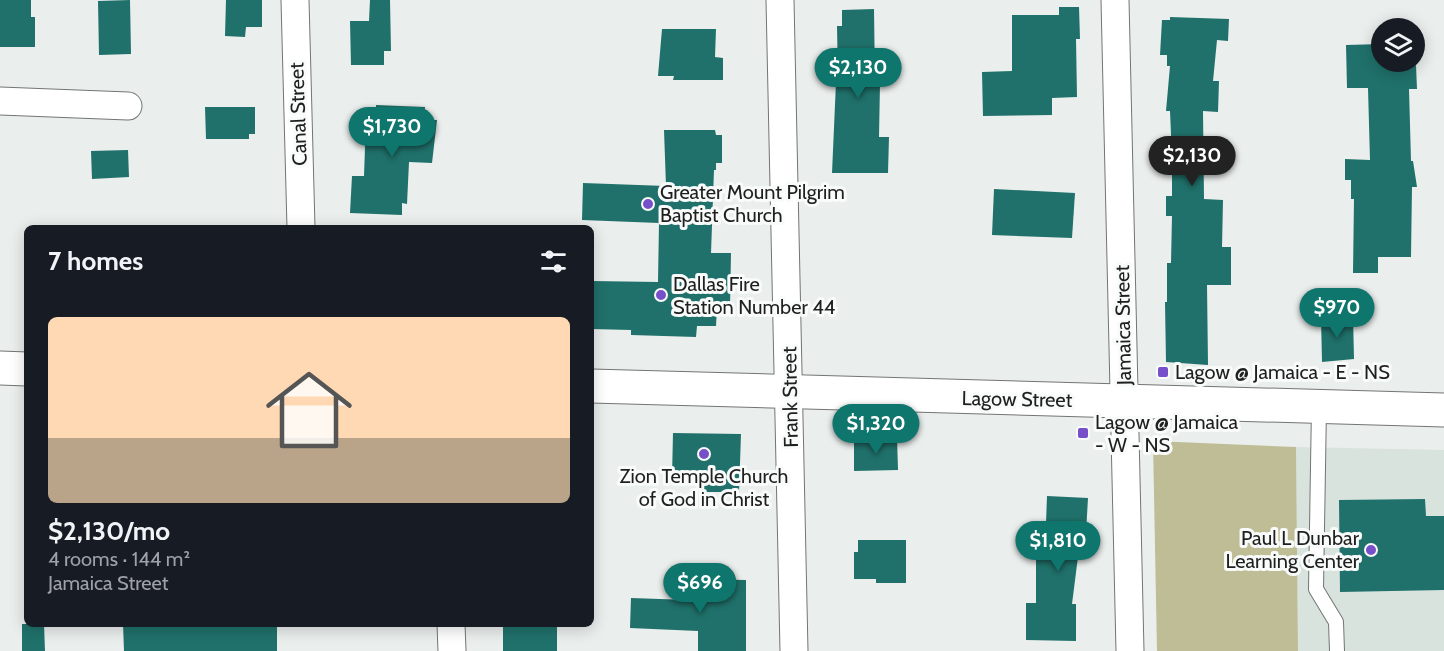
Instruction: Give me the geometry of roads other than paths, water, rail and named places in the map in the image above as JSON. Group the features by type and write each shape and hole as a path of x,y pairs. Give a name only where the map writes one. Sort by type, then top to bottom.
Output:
{"street":[{"name":"Canal Street","path":"295,0 301,225"},
{"name":"Frank Street","path":"780,0 794,651"},
{"name":"Jamaica Street","path":"1115,0 1130,651"},
{"path":"0,101 128,106"},
{"path":"0,368 24,369"},
{"name":"Lagow Street","path":"594,386 1444,410"},
{"path":"451,627 452,651"}],"lane":[{"path":"1319,406 1316,589 1336,622 1337,651"}],"place":[{"name":"Greater Mount Pilgrim Baptist Church","path":"648,204"},
{"name":"Dallas Fire Station Number 44","path":"661,295"},
{"name":"Lagow @ Jamaica - E - NS","path":"1163,372"},
{"name":"Lagow @ Jamaica - W - NS","path":"1083,433"},
{"name":"Zion Temple Church of God in Christ","path":"704,454"},
{"name":"Paul L Dunbar Learning Center","path":"1371,550"}]}
